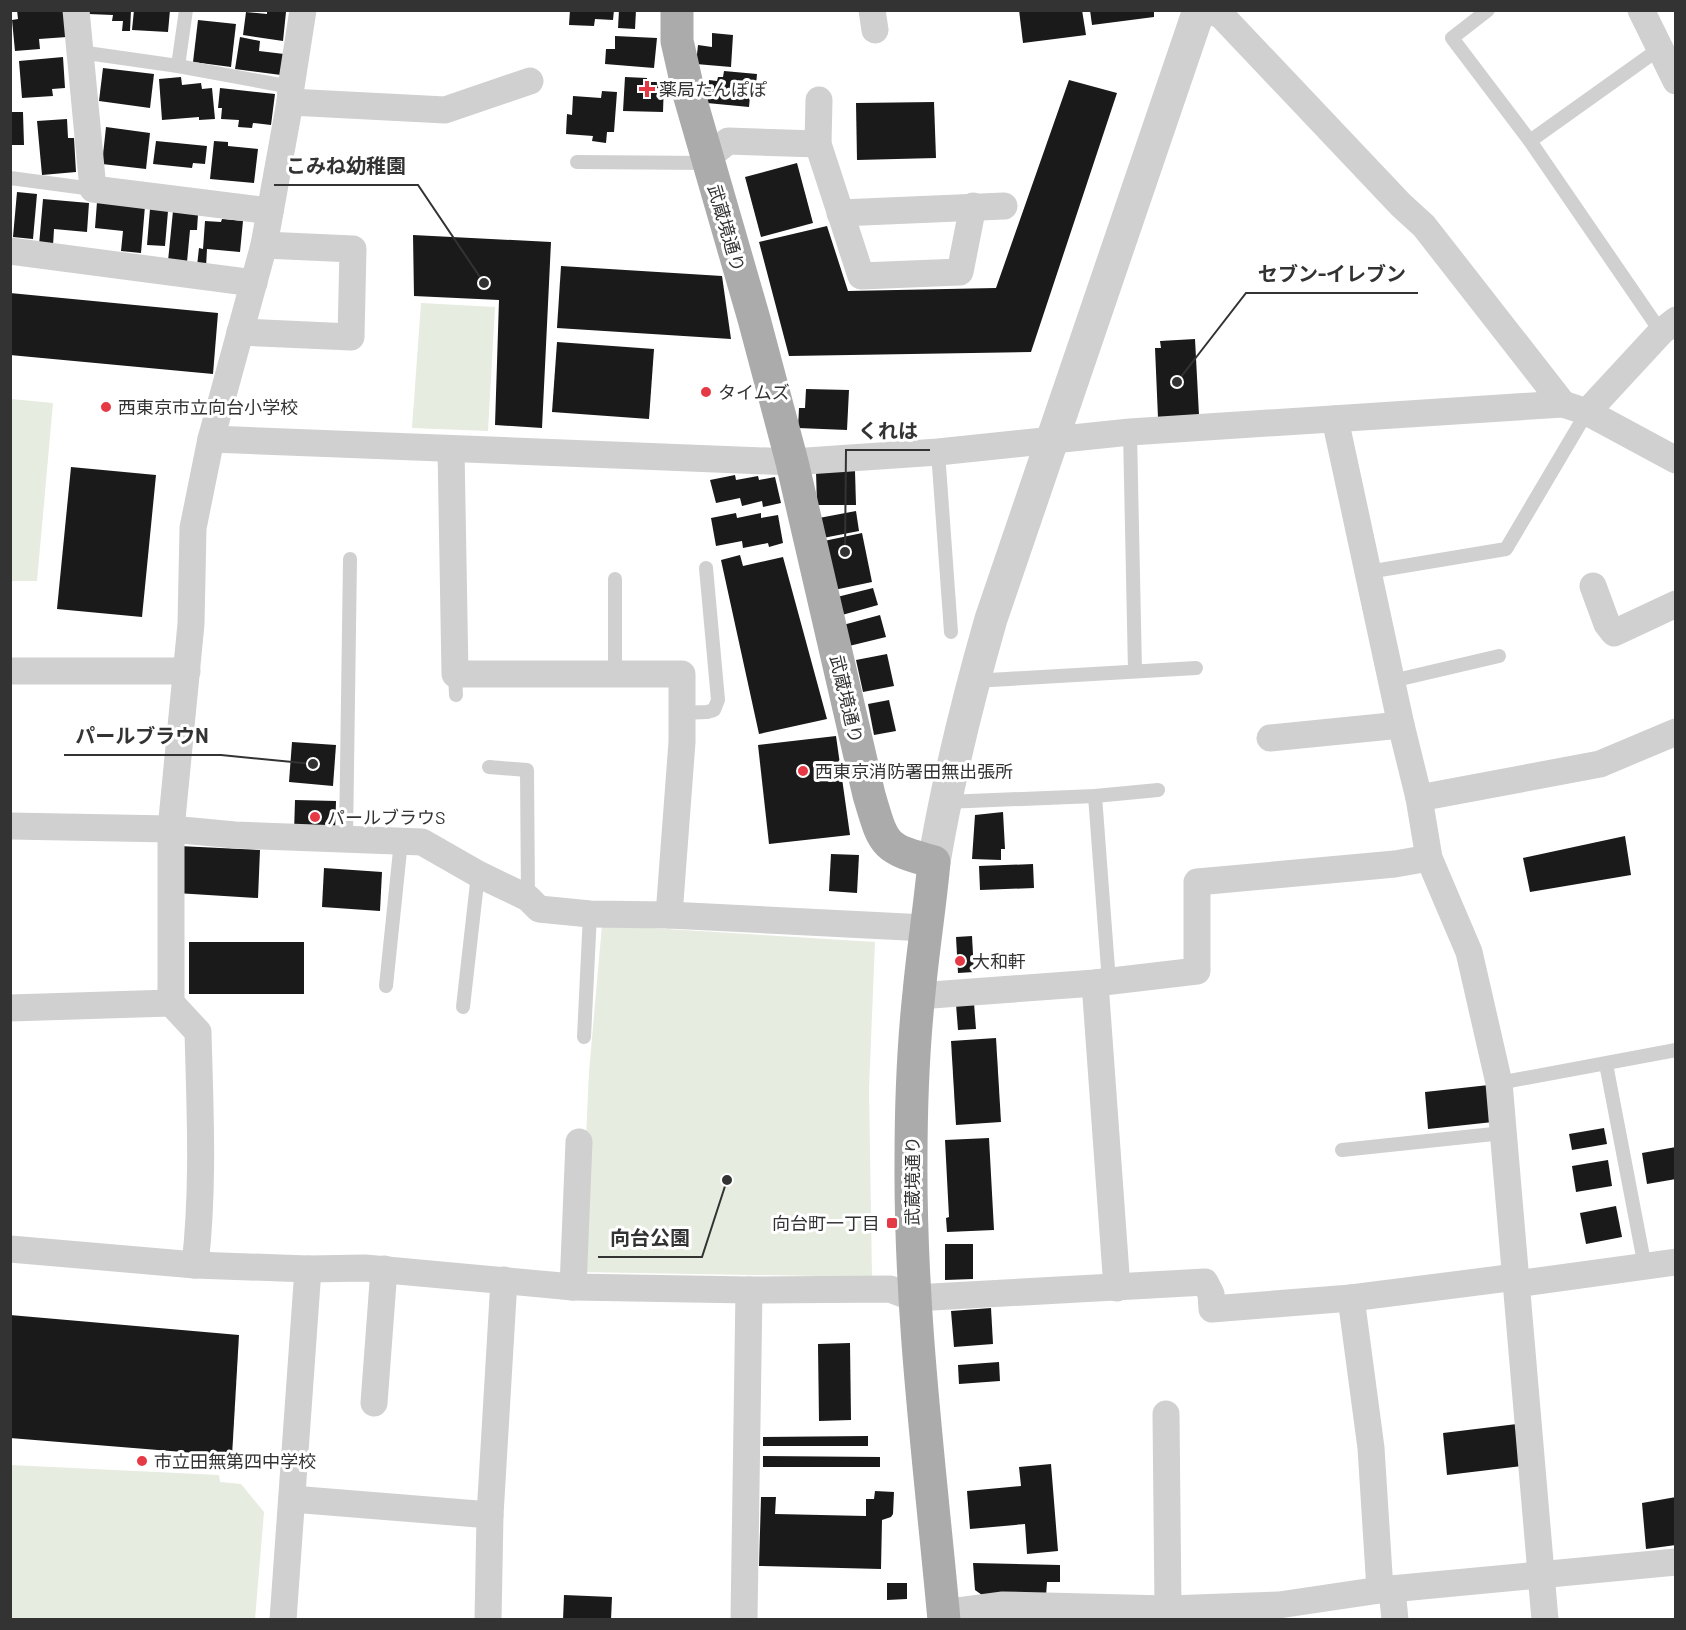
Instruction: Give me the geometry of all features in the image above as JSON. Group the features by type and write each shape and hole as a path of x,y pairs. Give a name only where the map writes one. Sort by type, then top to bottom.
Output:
{"main road":[{"name":"武蔵境通り","path":"677,10 677,41 689,94 754,319 792,462 869,795 880,833 892,848 934,862 918,996 912,1094 911,1161 914,1298 944,1616"}],"street":[{"path":"76,10 93,189 270,210"},
{"path":"195,1265 199,1229 198,1032 171,1004 171,829 191,624 193,528 211,439 264,244 291,94 303,10"},
{"path":"1641,10 1675,81"},
{"path":"934,862 945,802 973,681 991,619 1051,440 1209,12 1424,226 1575,408 1676,460"},
{"path":"291,94 445,110 530,81"},
{"path":"819,100 818,144 861,276 960,272 974,206"},
{"path":"708,160 728,141 818,144"},
{"path":"840,213 1004,206"},
{"path":"240,332 351,337 353,249 264,244"},
{"path":"10,250 254,283"},
{"path":"211,439 792,462 938,452 1130,432 1335,419 1575,408 1668,326"},
{"path":"1335,419 1419,798 1429,858 1469,952 1499,1083 1545,1620"},
{"path":"451,449 455,684 615,674 682,674 682,742 669,915"},
{"path":"1593,586 1607,624 1614,633 1676,604"},
{"path":"10,671 187,671"},
{"path":"1270,738 1401,725"},
{"path":"1419,798 1600,764 1676,732"},
{"path":"10,826 171,829 235,835 422,842 478,874 528,898 539,909 590,914 669,915 926,928"},
{"path":"918,996 1102,983 1197,971 1197,882 1395,864 1429,858"},
{"path":"1102,983 1117,1288"},
{"path":"10,1008 171,1004"},
{"path":"573,1287 579,1142"},
{"path":"10,1249 195,1265 384,1269 573,1287 749,1290 890,1289 914,1298 1205,1282 1211,1294 1212,1309 1351,1298 1676,1262"},
{"path":"283,1620 308,1269"},
{"path":"374,1403 384,1269"},
{"path":"488,1620 490,1515 504,1280"},
{"path":"744,1620 749,1290"},
{"path":"1351,1298 1371,1448 1386,1590 1395,1620"},
{"path":"1166,1414 1168,1609"},
{"path":"292,1499 490,1515"},
{"path":"944,1616 1003,1605 1168,1609 1279,1605 1386,1590 1676,1562"}],"lane":[{"path":"178,66 186,10"},
{"path":"1488,10 1452,38 1668,326"},
{"path":"1530,141 1659,49"},
{"path":"80,52 178,66 291,94"},
{"path":"577,162 708,160"},
{"path":"10,178 93,189"},
{"path":"1368,572 1506,549 1575,408"},
{"path":"1130,432 1135,671"},
{"path":"938,452 951,632"},
{"path":"346,839 350,559"},
{"path":"682,713 714,710 718,700 706,568"},
{"path":"615,579 615,674"},
{"path":"1392,681 1499,656"},
{"path":"973,681 1196,668"},
{"path":"489,767 527,770 528,898"},
{"path":"945,802 1095,796 1158,790"},
{"path":"1095,796 1102,983"},
{"path":"386,986 401,841"},
{"path":"463,1007 478,874"},
{"path":"584,1037 590,914"},
{"path":"1499,1083 1676,1050"},
{"path":"1606,1064 1645,1267"},
{"path":"1342,1150 1503,1133"}],"shaded area":[{"path":"421,303 495,307 488,431 412,428"},
{"path":"11,399 53,403 37,581 11,581"},
{"path":"602,925 875,942 869,1089 872,1277 580,1272 589,1072"},
{"path":"10,1465 219,1475 220,1482 241,1484 264,1512 255,1619 11,1619"}],"building":[{"path":"17,10 64,10 67,37 39,39 40,49 15,51 12,20 18,19"},
{"path":"88,10 131,10 130,31 122,31 123,21 112,21 113,15 88,14"},
{"path":"134,10 170,10 168,32 132,30"},
{"path":"267,10 286,12 283,41 243,35 246,12 267,14"},
{"path":"570,10 614,10 613,20 595,19 594,26 569,25"},
{"path":"619,10 636,10 635,29 618,28"},
{"path":"1019,10 1082,10 1086,35 1023,43"},
{"path":"1090,10 1154,10 1154,17 1092,25"},
{"path":"198,20 236,24 231,67 193,62"},
{"path":"712,33 733,35 731,67 696,64 698,45 712,47"},
{"path":"615,36 657,38 654,68 605,64 606,49 615,49"},
{"path":"240,37 260,41 259,51 284,54 281,75 235,69"},
{"path":"63,57 65,88 52,89 53,96 22,98 19,61"},
{"path":"103,68 154,74 150,108 99,101"},
{"path":"724,71 757,74 756,85 751,85 749,107 707,103 709,80 717,81 718,77 723,77"},
{"path":"181,77 182,85 201,83 202,89 212,88 215,119 199,120 199,117 162,120 159,79"},
{"path":"625,77 647,78 647,82 664,82 663,112 623,111"},
{"path":"1069,80 1117,93 1031,352 789,356 759,242 827,226 848,291 996,288"},
{"path":"220,88 275,94 271,125 253,123 252,128 238,127 239,120 221,119 222,108 218,108"},
{"path":"602,91 617,92 614,132 607,132 606,143 592,141 593,136 566,134 567,114 572,115 573,96 601,98"},
{"path":"934,102 936,158 857,160 856,103"},
{"path":"10,112 23,112 24,145 10,145"},
{"path":"67,119 68,138 74,138 76,172 42,175 37,121"},
{"path":"106,127 150,133 146,169 102,164"},
{"path":"156,141 207,146 205,164 193,163 192,168 153,164"},
{"path":"214,141 228,142 228,146 258,149 254,183 210,179"},
{"path":"797,163 813,223 761,237 745,177"},
{"path":"17,192 37,194 33,239 13,237"},
{"path":"43,199 89,203 87,232 54,229 53,246 39,245"},
{"path":"97,202 145,206 141,253 121,251 123,231 95,228"},
{"path":"150,209 168,211 165,246 147,245"},
{"path":"173,211 198,214 197,230 190,230 187,262 168,261"},
{"path":"222,219 243,221 240,252 207,249 206,267 197,266 199,248 203,249 205,221 221,222"},
{"path":"413,235 551,242 542,428 495,425 499,300 414,296"},
{"path":"561,266 722,276 731,339 557,328"},
{"path":"10,293 218,313 213,374 10,355"},
{"path":"1195,339 1199,415 1158,418 1155,348 1161,348 1160,341"},
{"path":"557,342 654,349 649,419 552,412"},
{"path":"806,389 849,390 847,430 798,428 799,408 805,408"},
{"path":"71,467 156,475 142,617 57,609"},
{"path":"816,471 855,471 856,505 817,505"},
{"path":"735,475 736,480 758,476 759,480 775,477 781,503 763,507 762,501 742,506 740,498 716,503 710,480"},
{"path":"856,511 859,531 823,538 819,518"},
{"path":"736,513 737,518 761,513 761,518 778,515 783,543 769,547 768,543 743,548 742,541 716,546 711,518"},
{"path":"862,533 872,582 834,590 824,541"},
{"path":"740,555 743,566 783,557 827,719 759,734 721,560"},
{"path":"873,588 878,605 842,615 837,597"},
{"path":"880,615 886,637 849,646 843,625"},
{"path":"887,654 894,686 863,692 856,660"},
{"path":"889,700 896,731 874,735 868,704"},
{"path":"836,736 850,835 769,844 758,745"},
{"path":"292,742 336,745 333,786 289,782"},
{"name":"パールブラウS","path":"295,800 336,801 335,834 294,833"},
{"path":"1003,812 1005,849 1001,849 1001,860 972,859 975,815"},
{"path":"1625,836 1631,875 1530,892 1523,858"},
{"path":"179,846 260,850 258,898 176,893"},
{"path":"831,854 859,855 857,893 829,891"},
{"path":"1033,864 1034,888 980,890 979,866"},
{"path":"324,868 382,872 380,911 322,907"},
{"path":"972,936 974,972 958,973 956,937"},
{"path":"189,942 304,942 304,994 189,994"},
{"path":"974,1003 976,1029 958,1030 956,1004"},
{"path":"996,1038 1001,1122 956,1125 951,1041"},
{"path":"1489,1085 1493,1122 1428,1129 1425,1092"},
{"path":"1604,1128 1607,1144 1572,1150 1569,1134"},
{"path":"989,1138 994,1230 947,1232 946,1218 949,1217 945,1140"},
{"path":"1676,1147 1676,1179 1647,1184 1642,1153"},
{"path":"1608,1160 1612,1186 1576,1192 1572,1166"},
{"path":"1616,1206 1622,1237 1586,1244 1580,1213"},
{"path":"945,1244 973,1244 973,1279 945,1280"},
{"path":"991,1308 993,1344 954,1347 951,1311"},
{"path":"10,1315 239,1335 232,1456 10,1438"},
{"path":"850,1343 851,1420 819,1421 818,1344"},
{"path":"999,1362 1000,1381 959,1384 958,1365"},
{"path":"1517,1424 1522,1466 1447,1475 1443,1433"},
{"path":"868,1436 868,1446 763,1446 763,1437"},
{"path":"763,1456 880,1457 880,1467 763,1467"},
{"path":"1051,1464 1058,1551 1027,1554 1025,1524 970,1529 967,1491 1021,1486 1019,1467"},
{"path":"875,1491 894,1492 893,1514 882,1520 881,1569 759,1566 761,1497 776,1497 775,1514 866,1516 866,1499 874,1499"},
{"path":"1676,1497 1676,1545 1646,1549 1642,1503"},
{"path":"973,1563 1060,1565 1060,1582 1047,1582 1046,1596 982,1595 975,1590"},
{"path":"887,1583 907,1583 907,1599 887,1600"},
{"path":"564,1595 612,1597 611,1620 563,1620"}],"place":[{"name":"薬局たんぽぽ","path":"647,89"},
{"name":"こみね幼稚園","path":"484,283"},
{"name":"セブン-イレブン","path":"1177,382"},
{"name":"タイムズ","path":"706,392"},
{"name":"西東京市立向台小学校","path":"106,407"},
{"name":"くれは","path":"845,552"},
{"name":"パールブラウN","path":"313,764"},
{"name":"西東京消防署田無出張所","path":"803,771"},
{"name":"パールブラウS","path":"315,817"},
{"name":"大和軒","path":"960,961"},
{"name":"向台公園","path":"727,1180"},
{"name":"向台町一丁目","path":"892,1223"},
{"name":"市立田無第四中学校","path":"142,1461"}]}
